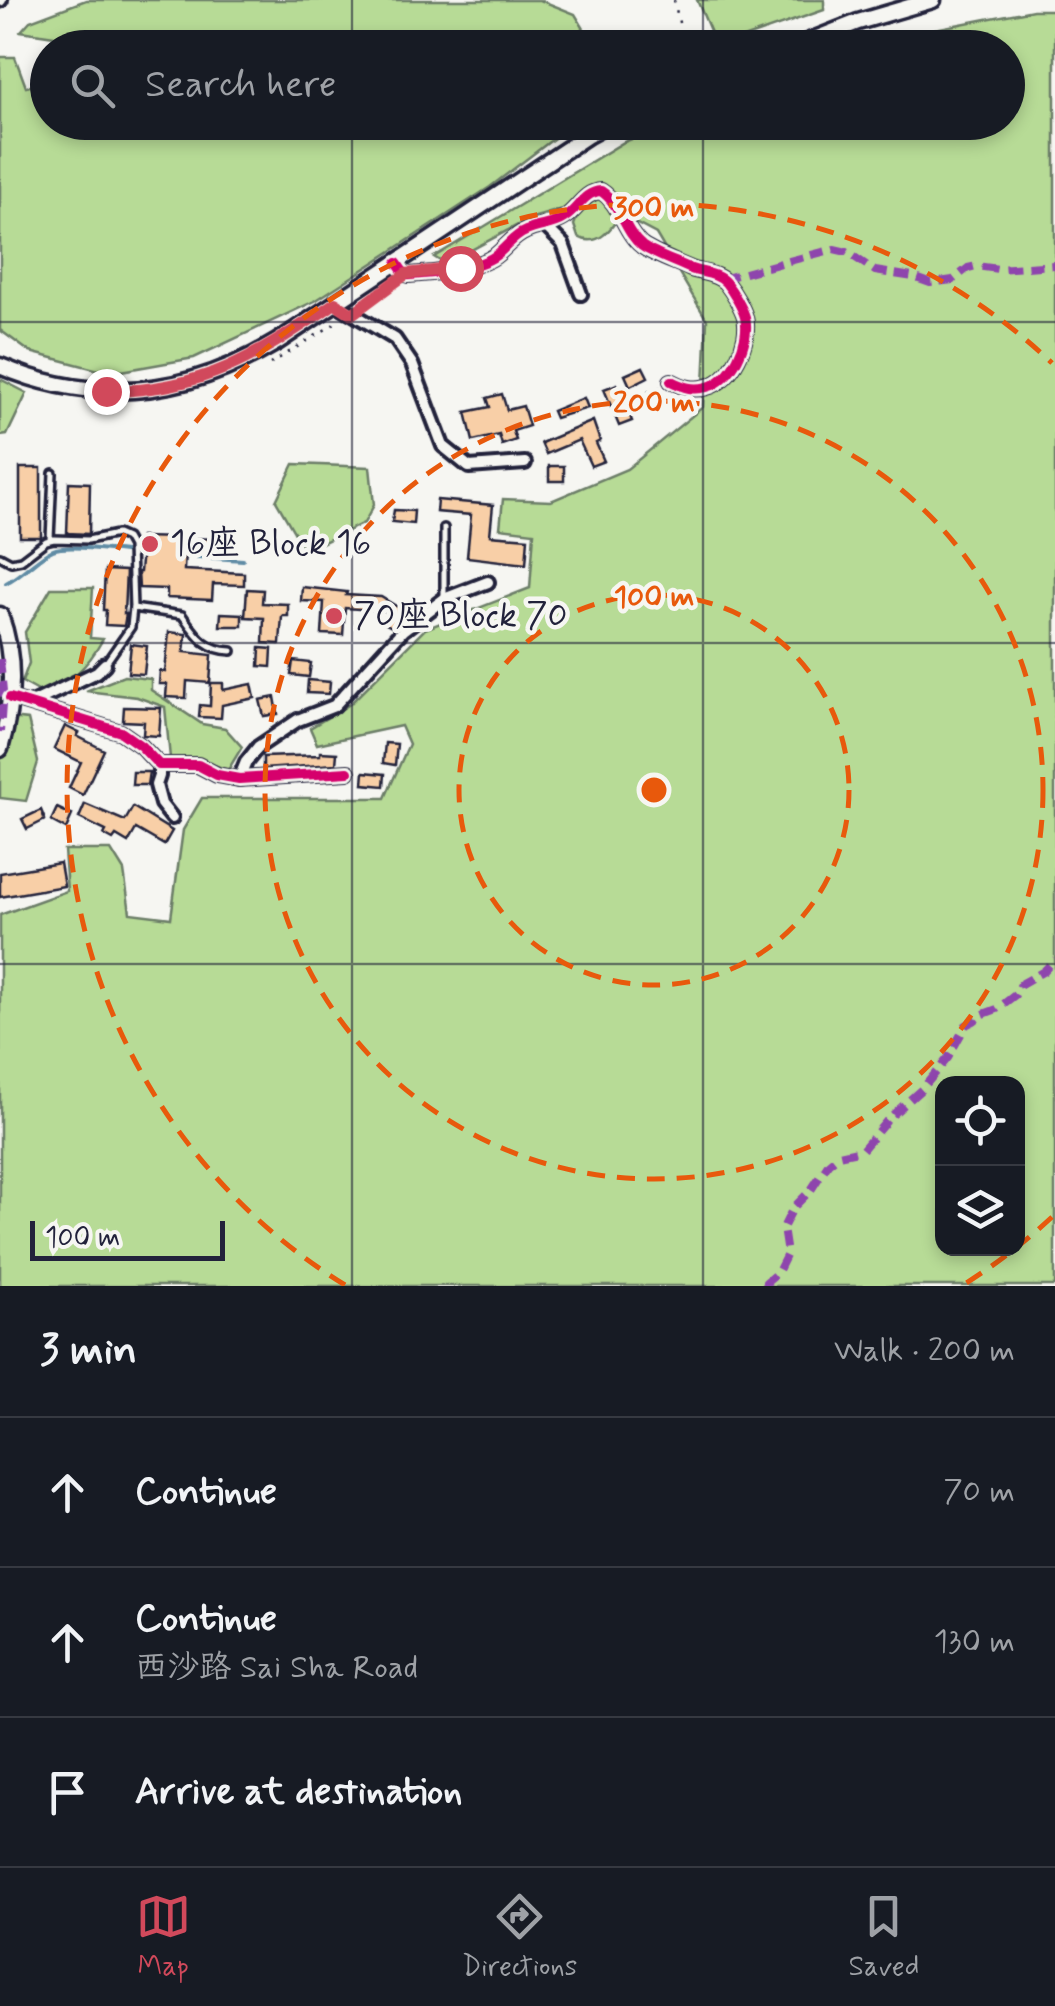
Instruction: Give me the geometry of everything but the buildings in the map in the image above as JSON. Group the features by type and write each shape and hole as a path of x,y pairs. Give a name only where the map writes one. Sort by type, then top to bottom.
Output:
{"main road":[{"path":"838,30 933,0"},
{"path":"0,366 48,383 86,390 162,388 196,380 245,360 335,303 402,269 583,140"},
{"path":"0,615 12,666 0,749"}],"street":[{"path":"402,269 451,270 487,260 528,230 554,224 569,215 587,194 600,191 612,201 640,245 722,279 745,316 743,346 720,380 700,388 684,388 671,382"},
{"path":"544,226 563,244 580,294"},
{"path":"335,303 395,339 412,364 443,446 469,467 525,464"},
{"path":"239,779 258,747 298,720 334,706 402,630 444,599 488,582"},
{"path":"32,704 97,672 105,664"},
{"path":"10,698 121,732 141,746 158,765 156,785 161,804 172,818"},
{"path":"158,765 198,765 217,776 239,779 348,772"}],"lane":[{"path":"640,245 648,257"},
{"path":"50,539 53,472"},
{"path":"444,528 444,599"},
{"path":"0,556 11,562 21,560 50,539 88,540 118,534 126,538 131,547 132,627 105,664"},
{"path":"134,608 182,615 208,646 232,650"}],"path":[{"path":"674,0 681,30"},
{"path":"270,364 352,314 402,269"},
{"path":"638,396 659,388"}],"green space":[{"path":"86,0 540,0 575,14 585,30 21,31 30,21"},
{"path":"697,0 824,0 824,10 766,30 710,30"},
{"path":"1033,10 1055,10 1055,1286 0,1286 0,915 67,891 64,850 111,850 124,871 130,913 171,918 183,830 202,798 385,798 409,744 401,726 317,744 310,728 350,704 425,629 530,588 534,532 500,528 503,499 551,501 627,469 703,407 707,320 656,234 620,215 597,239 585,240 578,237 574,225 583,203 529,219 445,264 434,257 629,140 1025,140 1025,30 930,30"},
{"path":"0,57 15,57 26,87 30,86 30,140 552,140 490,187 315,301 194,358 110,373 30,352 0,330"},
{"path":"0,379 27,393 7,435 0,436"},
{"path":"294,464 370,467 374,505 364,523 305,551 276,501"},
{"path":"51,588 93,588 90,638 103,639 78,673 40,692 22,682 29,663 25,632"},
{"path":"124,676 151,679 151,690 202,724 225,728 242,747 228,770 203,761 170,758 165,707 137,697 86,691"},
{"path":"0,717 28,720 38,762 26,801 0,798"}],"waterway":[{"path":"6,583 61,548 144,554"},
{"path":"183,556 243,560"}],"marked path":[{"path":"722,279 834,249 847,252 875,271 930,283 953,280 976,266 998,269 1055,265"},
{"path":"0,659 0,732"},
{"path":"768,1286 766,1282 778,1272 787,1254 783,1228 793,1208 828,1164 839,1155 862,1150 948,1058 966,1025 997,1009 1015,995 1021,984 1044,971 1055,959"}],"cycle path":[{"path":"397,263 409,275 477,264 495,256 521,233 564,218 590,195 601,191 642,246 723,280 744,313 742,348 724,377 697,389 671,381"},
{"path":"10,698 121,732 159,765 198,765 217,775 239,779 348,772"}],"place":[{"name":"16座 Block 16","path":"150,544"},
{"name":"70座 Block 70","path":"334,616"}],"route":[{"path":"106,391 162,388 196,380 260,352 335,303 352,314 406,274 460,268"}]}
